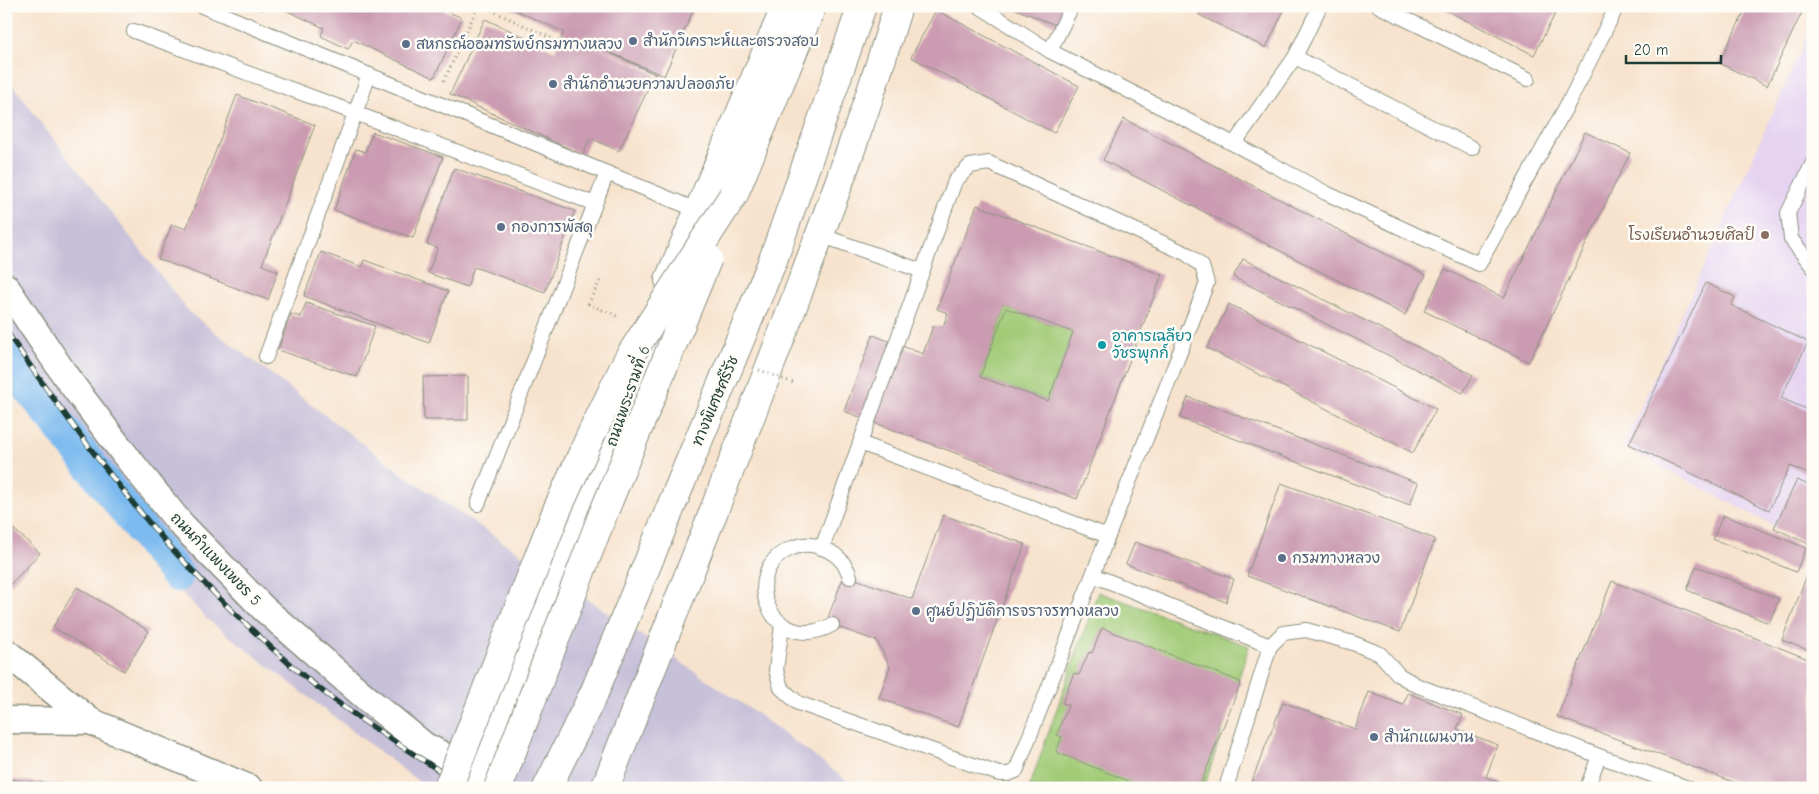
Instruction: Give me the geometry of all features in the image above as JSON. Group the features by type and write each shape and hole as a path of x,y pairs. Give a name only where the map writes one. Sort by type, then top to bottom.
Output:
{"main road":[{"name":"ถนนพระรามที่ 6","path":"484,783 596,492 666,289 786,6"},
{"path":"484,783 601,519 812,6"},
{"name":"ทางพิเศษศรีรัช","path":"547,788 594,693 773,260 862,6"},
{"path":"605,788 753,413 820,235 882,61 898,6"},
{"path":"448,788 557,510 591,435 629,357 734,194"},
{"path":"565,788 594,693"}],"street":[{"name":"ถนนกำแพงเพชร 5","path":"6,287 67,378 179,522 263,608 371,702 425,746 484,783"},
{"path":"6,652 90,722 249,788"},
{"path":"6,720 90,722"}],"lane":[{"path":"202,6 699,211"},
{"path":"979,6 1050,51 1326,193 1479,264 1571,98 1617,6"},
{"path":"1050,51 1072,6"},
{"path":"1234,144 1295,57 1320,6"},
{"path":"1379,6 1528,79"},
{"path":"134,31 595,204"},
{"path":"1295,57 1472,148"},
{"path":"266,357 369,75"},
{"path":"1813,163 1788,213 1791,239 1813,268"},
{"path":"782,624 776,670 781,688 798,703 999,774 1008,774 1016,771 1207,284 1202,266 1187,254 989,164 970,166 955,181 822,548"},
{"path":"478,504 607,173"},
{"path":"820,235 922,271"},
{"path":"860,443 1108,536"},
{"path":"832,625 822,630 808,633 794,631 782,624 772,615 766,602 764,588 766,575 774,561 785,551 799,545 814,545 828,550 841,559 850,577"},
{"path":"1093,575 1270,646"},
{"path":"1226,788 1270,646 1283,633 1306,630 1353,643 1380,654 1399,675 1416,685 1599,756 1688,788"},
{"path":"1587,788 1599,756"},
{"path":"1008,774 1014,788"}],"path":[{"path":"434,102 478,6"},
{"path":"482,6 551,38"},
{"path":"588,304 600,281"}],"shaded area":[{"name":"โรงเรียนอำนวยศิลป์","path":"1813,23 1813,546 1623,447"},
{"path":"6,75 37,118 190,313 404,475 759,715 857,788 427,788 208,620 109,517 19,394 6,372"}],"green space":[{"path":"1006,308 1073,332 1048,401 980,377"},
{"path":"1098,592 1249,646 1204,788 1029,788"}],"building":[{"path":"252,6 264,6 262,10"},
{"name":"สหกรณ์ออมทรัพย์กรมทางหลวง","path":"277,6 436,6 462,18 434,78 353,40 348,49 321,36 324,28"},
{"name":"สำนักอำนวยความปลอดภัย","path":"506,6 695,6 664,76 582,40 655,74 619,151 590,138 583,155 450,94 485,19 555,51 564,32"},
{"path":"1008,6 1066,6 1058,26"},
{"path":"1204,6 1286,6 1266,48 1199,15"},
{"path":"1438,6 1559,6 1534,55"},
{"path":"1747,6 1805,6 1767,86 1719,63"},
{"path":"936,10 1079,86 1054,133 911,57"},
{"path":"237,95 315,125 262,265 278,271 268,300 158,259 172,224 186,229"},
{"path":"1124,119 1426,275 1405,315 1103,160"},
{"path":"373,132 443,157 413,238 334,210 356,149 365,152"},
{"path":"1585,132 1630,153 1529,362 1424,311 1445,269 1504,298"},
{"name":"กองการพัสดุ","path":"454,168 575,211 545,292 474,267 467,287 428,273 438,248 427,244"},
{"name":"อาคารเฉลียว วัชรพุกก์","path":"977,205 1162,275 1077,499 844,411 873,335 923,354 933,326 943,327 948,313 937,309","holes":["1006,308 1073,332 1048,401 980,377"]},
{"path":"321,252 362,267 364,260 448,291 429,343 304,296"},
{"path":"1243,259 1473,375 1463,393 1233,277"},
{"path":"1706,283 1735,297 1731,305 1808,342 1781,398 1813,412 1813,476 1790,466 1769,510 1629,444"},
{"path":"306,303 375,326 357,377 278,350 291,314 301,317"},
{"path":"1229,304 1436,409 1413,453 1207,348"},
{"path":"468,376 468,420 424,420 423,377"},
{"path":"1188,397 1418,483 1410,505 1180,418"},
{"path":"1797,480 1813,487 1813,546 1774,528"},
{"path":"1281,483 1435,539 1400,632 1247,576"},
{"name":"ศูนย์ปฏิบัติการจราจรทางหลวง","path":"943,515 1025,544 958,727 879,698 890,667 877,641 826,623 844,575 912,599"},
{"path":"1723,515 1806,548 1796,572 1713,539"},
{"path":"6,522 40,553 8,587 6,585"},
{"path":"1135,542 1234,579 1226,602 1126,564"},
{"path":"1696,566 1779,599 1769,623 1687,590"},
{"path":"1807,575 1813,577 1813,652 1782,640"},
{"path":"1612,581 1813,661 1813,788 1750,788 1557,717"},
{"path":"77,587 149,631 124,671 53,627"},
{"path":"1102,628 1241,682 1199,788 1146,788 1056,752 1062,737 1057,735 1068,705 1062,703 1074,673 1079,675 1089,652 1092,653"},
{"name":"สำนักแผนงาน","path":"1369,692 1403,705 1408,693 1463,715 1457,729 1498,745 1486,777 1513,788 1249,788 1283,702 1355,729"},
{"path":"6,779 74,786 74,788 6,788"}],"waterway":[{"path":"6,355 21,377 177,575"}],"railway":[{"path":"6,331 64,413 125,493 163,539 226,605 313,684 377,730 466,788"}],"place":[{"name":"สำนักวิเคราะห์และตรวจสอบ","path":"633,41"},
{"name":"สหกรณ์ออมทรัพย์กรมทางหลวง","path":"406,44"},
{"name":"สำนักอำนวยความปลอดภัย","path":"553,84"},
{"name":"กองการพัสดุ","path":"501,227"},
{"name":"โรงเรียนอำนวยศิลป์","path":"1765,235"},
{"name":"อาคารเฉลียว วัชรพุกก์","path":"1102,345"},
{"name":"กรมทางหลวง","path":"1282,558"},
{"name":"ศูนย์ปฏิบัติการจราจรทางหลวง","path":"916,611"},
{"name":"สำนักแผนงาน","path":"1374,737"}]}
